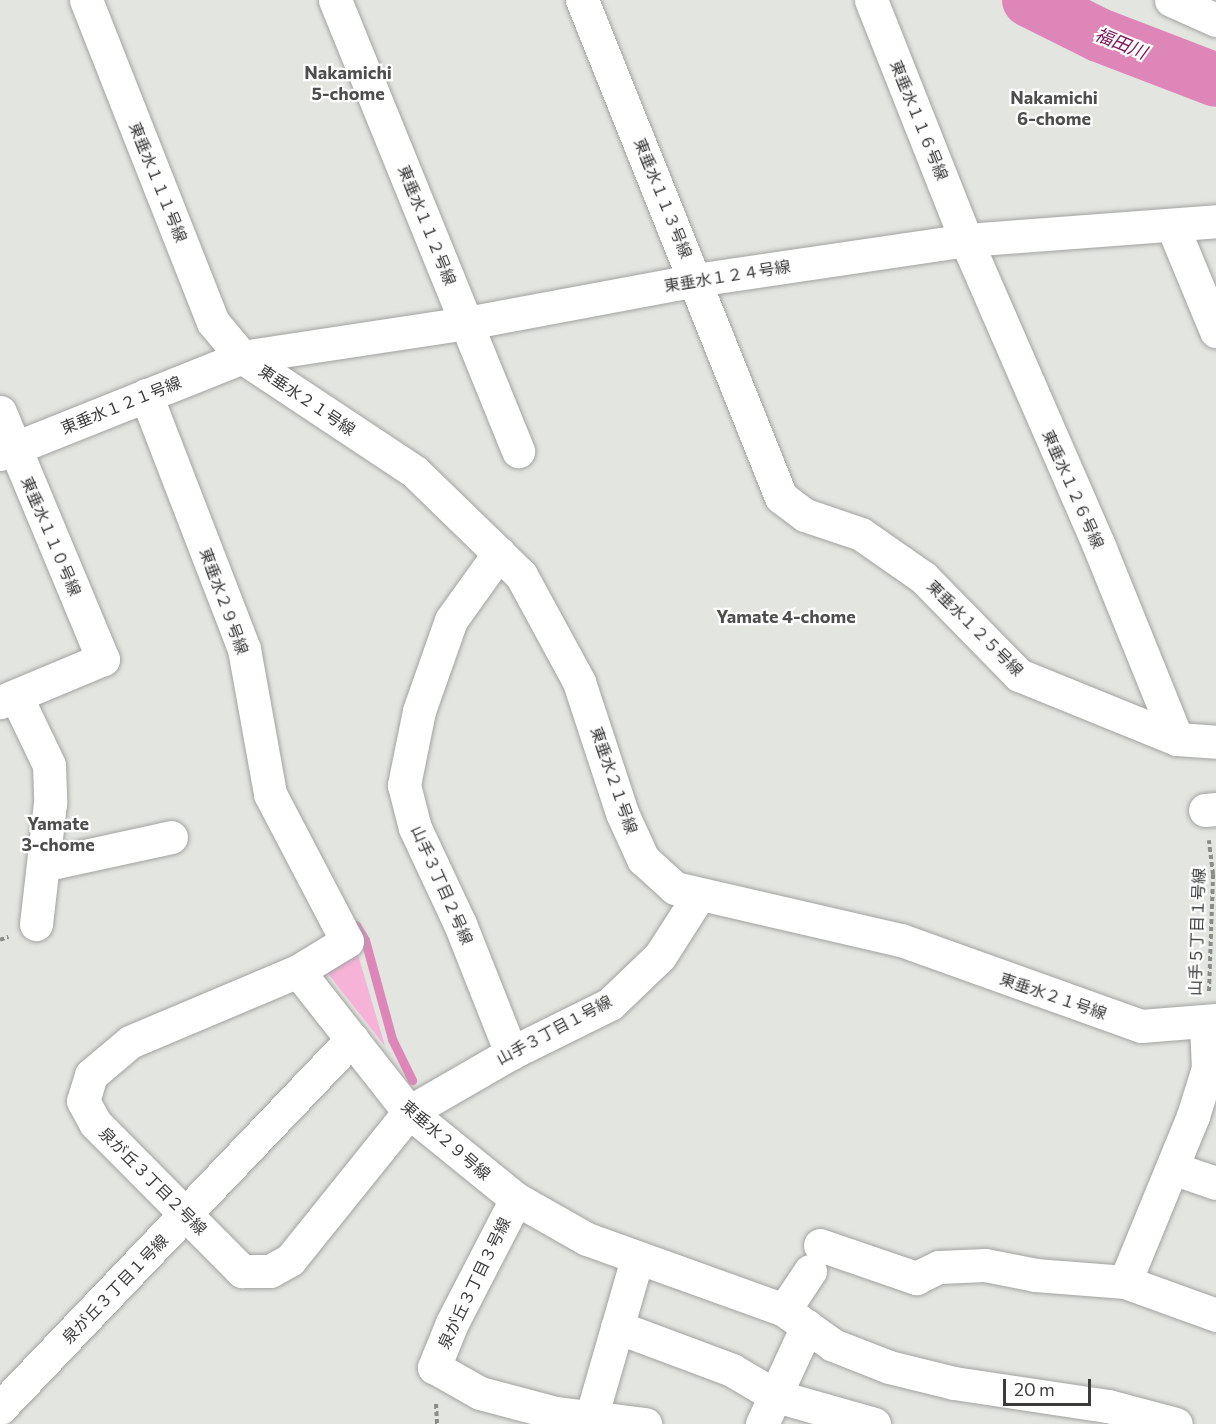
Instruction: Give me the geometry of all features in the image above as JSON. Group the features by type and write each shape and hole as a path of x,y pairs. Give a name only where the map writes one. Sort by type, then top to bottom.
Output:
{"street":[{"name":"東垂水１１１号線","path":"86,0 213,322 242,357"},
{"name":"東垂水１１２号線","path":"335,0 518,451"},
{"name":"東垂水１１３号線","path":"582,0 781,497"},
{"name":"東垂水１１６号線","path":"871,0 966,240"},
{"path":"1179,2 1216,20"},
{"name":"東垂水１２４号線","path":"242,357 467,323 696,280 966,240 1216,221"},
{"path":"1172,225 1216,332"},
{"name":"東垂水１２６号線","path":"966,240 1099,546 1177,740"},
{"name":"東垂水１２１号線","path":"7,451 242,357"},
{"name":"東垂水２１号線","path":"242,357 415,472 521,575 579,682 622,813 643,859 675,888 699,895 793,912 901,940 1141,1026 1211,1022"},
{"name":"東垂水２９号線","path":"146,395 244,649 270,794 347,941 298,971 409,1112 516,1198 587,1239 795,1318 833,1345 889,1367 954,1383 1108,1406 1176,1424"},
{"name":"東垂水１１０号線","path":"0,412 7,451 103,659 8,699"},
{"name":"東垂水１２５号線","path":"781,497 806,515 861,534 924,578 1019,675 1177,740 1216,742"},
{"name":"山手３丁目２号線","path":"499,553 451,620 419,711 404,784 415,828 460,924 511,1053"},
{"path":"8,699 49,765 50,803 36,924"},
{"path":"43,865 171,837"},
{"name":"山手３丁目１号線","path":"409,1112 511,1053 610,1004 660,956 699,895"},
{"name":"泉が丘３丁目２号線","path":"298,971 130,1042 91,1075 83,1101 95,1123 242,1271 270,1271 290,1260 409,1112"},
{"path":"1125,1282 1172,1168 1208,1068 1211,1022"},
{"name":"泉が丘３丁目１号線","path":"0,1408 352,1039"},
{"path":"1172,1168 1216,1183"},
{"name":"泉が丘３丁目３号線","path":"516,1198 452,1323 434,1367 480,1393 555,1413 591,1418"},
{"path":"769,1410 815,1258 916,1278 939,1267 986,1264 1036,1275 1125,1282 1216,1315"},
{"path":"637,1259 591,1418 645,1424"},
{"path":"617,1327 732,1370 769,1410 874,1424"}],"path":[{"name":"山手５丁目１号線","path":"1211,809 1213,874 1211,1022"}],"shaded area":[{"path":"356,948 385,1046 322,966"}],"waterway":[{"name":"福田川","path":"1029,0 1099,35 1216,80"},
{"path":"356,925 365,940 392,1039 412,1080"}],"district":[{"name":"Nakamichi 5-chome","path":"348,83"},
{"name":"Nakamichi 6-chome","path":"1054,108"},
{"name":"Yamate 4-chome","path":"786,616"},
{"name":"Yamate 3-chome","path":"58,834"}]}
